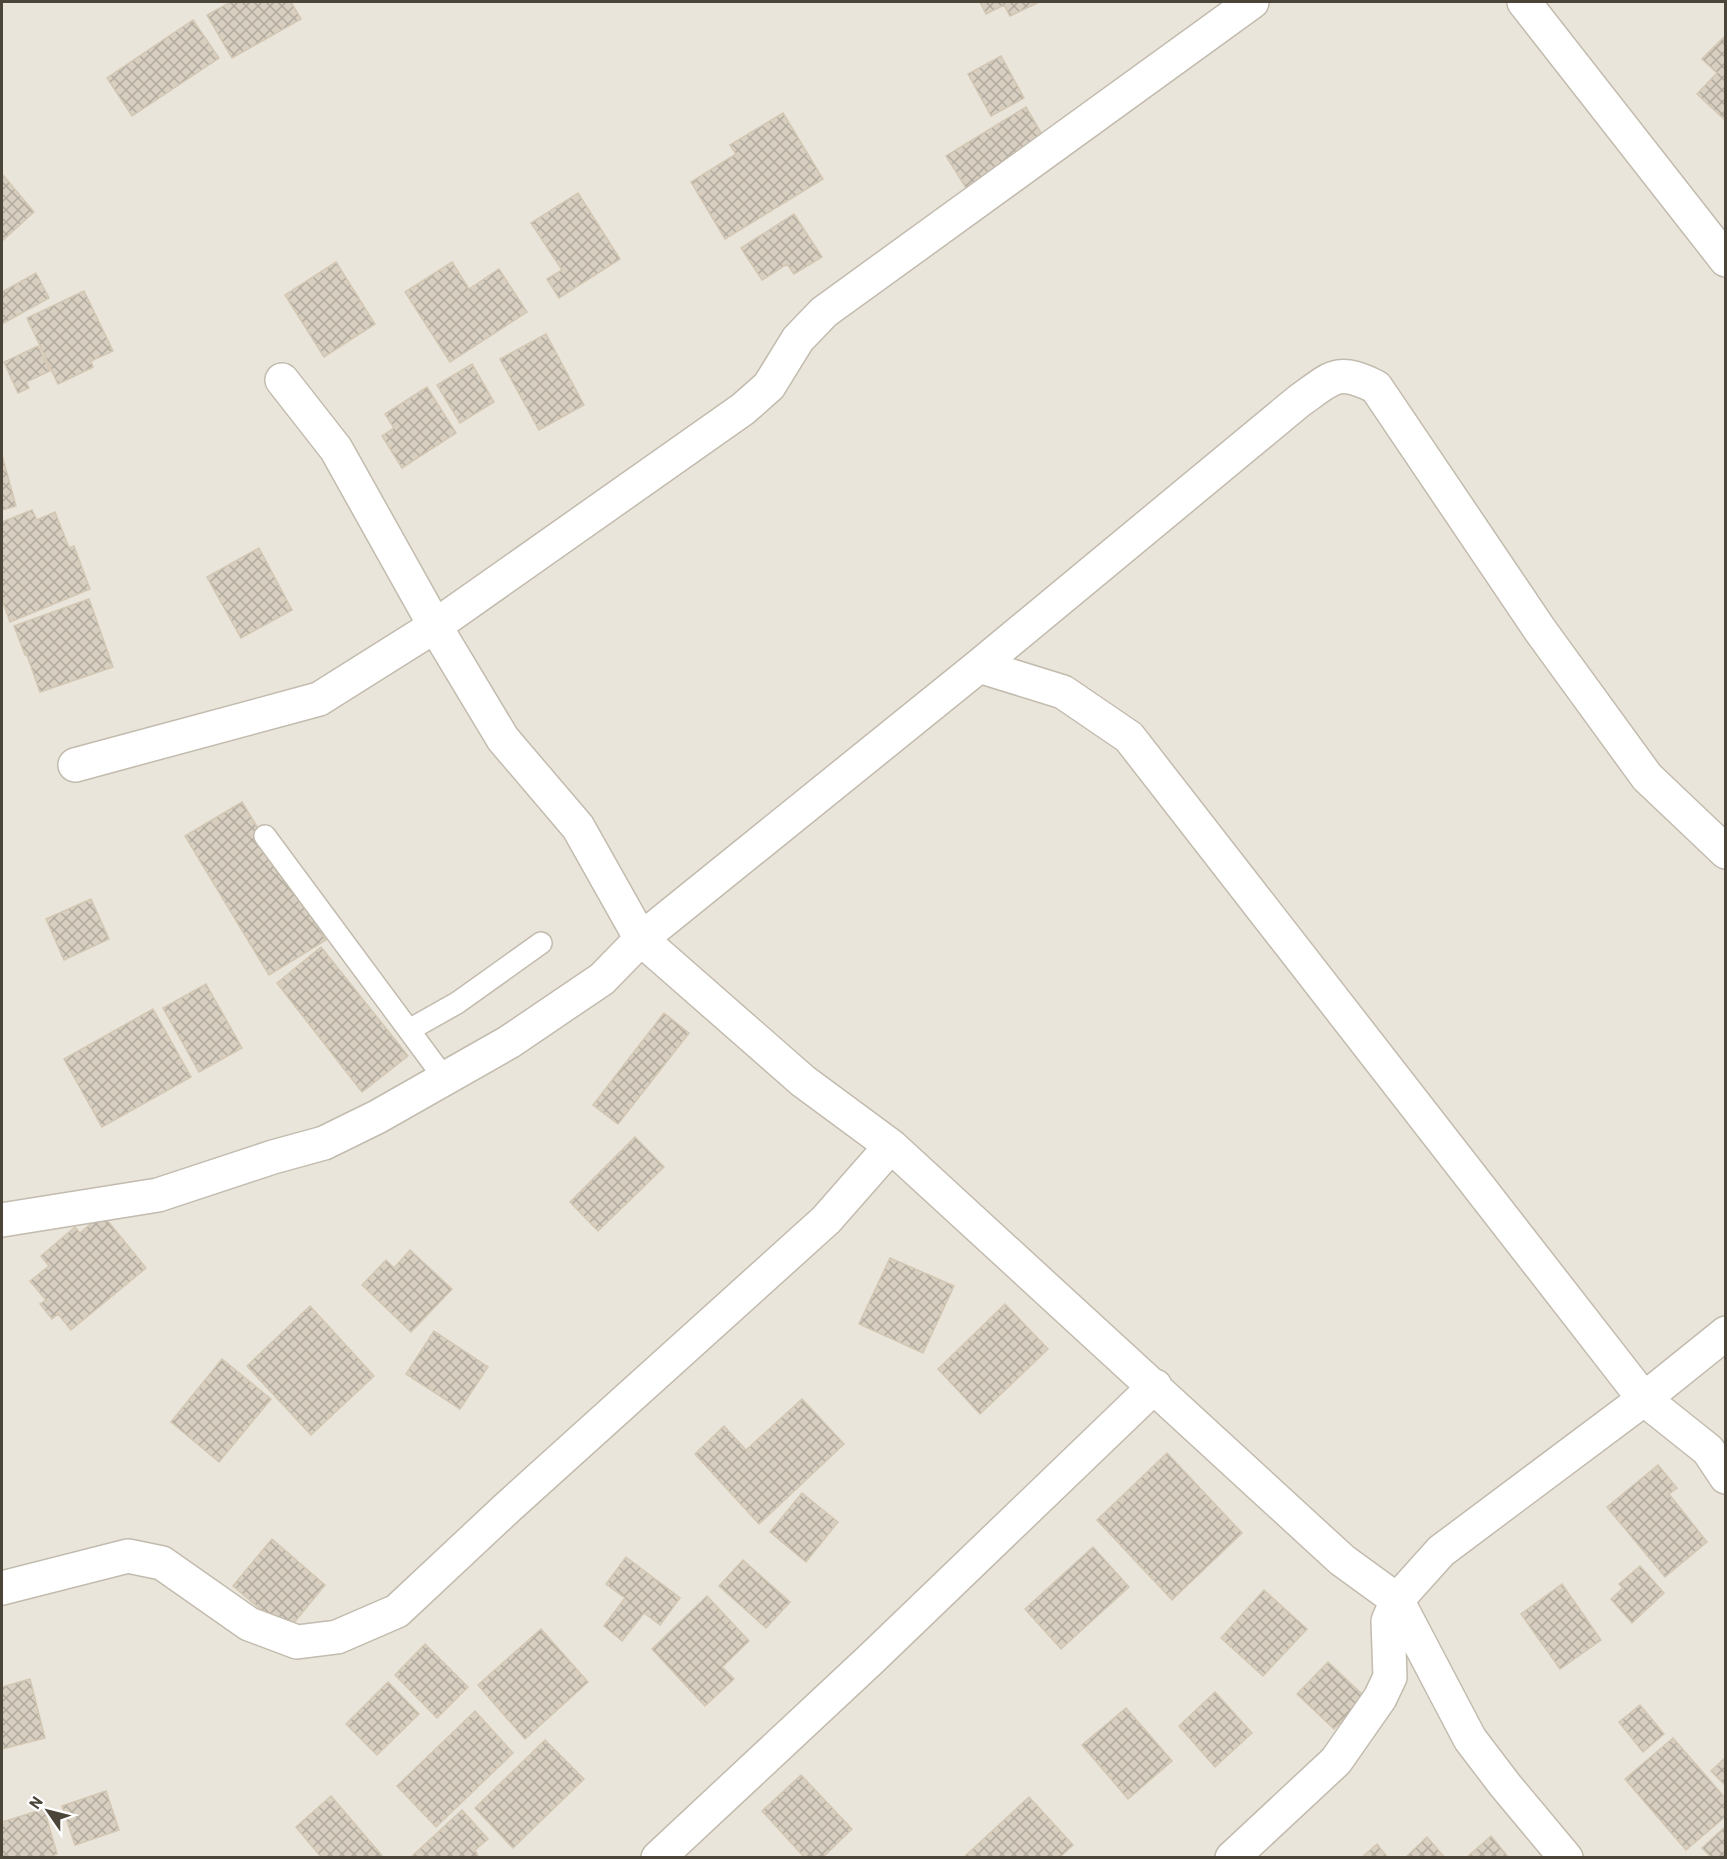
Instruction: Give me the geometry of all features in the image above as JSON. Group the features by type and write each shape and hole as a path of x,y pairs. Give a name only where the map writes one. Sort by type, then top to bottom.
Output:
{"street":[{"path":"75,765 320,699 435,626 743,409 769,386 798,339 824,312 1252,2"},
{"path":"1524,2 1725,260"},
{"path":"2,1220 158,1195 273,1157 324,1143 377,1117 509,1042 602,979 641,939 979,666 1299,402 1333,377 1356,377 1376,387 1540,630 1647,777 1725,852"},
{"path":"282,380 336,449 435,626 503,739 578,826 641,939 803,1081 891,1146 1342,1560 1397,1600 1470,1739 1505,1785 1566,1857"},
{"path":"979,666 1063,692 1129,737 1644,1399 1708,1450 1725,1477"},
{"path":"2,1588 128,1556 162,1563 249,1624 297,1642 337,1637 397,1611 507,1508 826,1220 891,1146"},
{"path":"1232,1857 1336,1761 1380,1698 1390,1677 1388,1621 1397,1600 1441,1551 1644,1399 1725,1333"},
{"path":"658,1857 870,1660 1155,1386"}],"lane":[{"path":"265,836 445,1079"},
{"path":"409,1030 457,1003 541,943"}],"shaded area":[{"path":"2,2 1725,2 1725,1857 2,1857"}],"building":[{"path":"231,2 291,2 301,19 232,58 207,15"},
{"path":"980,2 1039,2 1010,16 1004,5 986,14"},
{"path":"193,20 219,58 132,116 107,78"},
{"path":"1726,35 1726,121 1697,94 1717,73 1702,59"},
{"path":"1001,56 1024,98 991,116 968,74"},
{"path":"1026,107 1047,143 968,191 946,156"},
{"path":"783,113 823,179 725,239 691,182 736,154 730,145"},
{"path":"2,174 34,212 2,241"},
{"path":"578,193 620,259 559,298 547,279 562,270 531,223"},
{"path":"794,214 822,257 794,274 787,264 762,280 741,248"},
{"path":"336,262 375,324 324,357 285,295"},
{"path":"452,262 469,289 499,269 527,312 450,362 405,292"},
{"path":"36,273 49,298 2,324 2,292"},
{"path":"84,291 113,351 91,361 93,367 58,384 27,318"},
{"path":"546,334 584,405 539,430 500,359"},
{"path":"38,346 50,371 26,382 29,388 18,393 4,362"},
{"path":"472,364 494,402 460,423 437,385"},
{"path":"427,387 456,433 402,468 382,436 394,428 385,414"},
{"path":"2,455 16,506 2,510"},
{"path":"32,510 37,520 55,512 69,548 74,546 90,589 10,622 2,599 2,522"},
{"path":"259,548 292,610 241,638 207,577"},
{"path":"89,599 113,667 40,692 14,626"},
{"path":"242,802 326,940 269,975 185,836"},
{"path":"91,899 109,939 64,960 46,919"},
{"path":"321,947 408,1056 362,1092 277,983"},
{"path":"206,984 242,1048 199,1072 163,1008"},
{"path":"153,1009 191,1077 102,1127 64,1059"},
{"path":"664,1013 689,1033 618,1124 593,1105"},
{"path":"635,1137 664,1167 598,1231 570,1202"},
{"path":"102,1214 146,1268 71,1330 58,1314 52,1319 40,1304 46,1300 30,1281 49,1266 41,1256 75,1227 80,1233"},
{"path":"410,1250 452,1289 411,1332 362,1285 386,1260 394,1268"},
{"path":"890,1258 954,1286 923,1353 859,1324"},
{"path":"1005,1304 1048,1349 980,1414 938,1369"},
{"path":"310,1306 374,1376 311,1435 247,1366"},
{"path":"434,1331 488,1367 460,1409 406,1374"},
{"path":"222,1359 271,1399 219,1462 171,1422"},
{"path":"802,1399 844,1444 759,1524 695,1454 724,1426 746,1450"},
{"path":"1167,1453 1242,1533 1172,1600 1097,1520"},
{"path":"1658,1465 1677,1488 1669,1494 1707,1542 1665,1577 1607,1507"},
{"path":"802,1493 838,1522 806,1562 770,1532"},
{"path":"272,1539 325,1585 287,1631 233,1586"},
{"path":"1093,1547 1129,1587 1061,1649 1025,1609"},
{"path":"626,1557 680,1598 660,1625 644,1613 622,1641 604,1626 625,1598 606,1584"},
{"path":"743,1560 790,1602 766,1628 719,1586"},
{"path":"1640,1566 1664,1593 1632,1623 1611,1599 1623,1588 1619,1584"},
{"path":"1562,1584 1601,1640 1560,1669 1521,1614"},
{"path":"1264,1590 1307,1629 1263,1676 1221,1638"},
{"path":"707,1596 749,1641 722,1667 734,1679 705,1706 652,1649"},
{"path":"541,1629 588,1682 525,1739 478,1685"},
{"path":"425,1644 468,1687 437,1718 395,1675"},
{"path":"1328,1662 1365,1697 1334,1729 1297,1694"},
{"path":"30,1679 45,1738 2,1749 2,1687"},
{"path":"388,1682 419,1714 377,1755 346,1724"},
{"path":"1215,1692 1252,1733 1215,1767 1179,1726"},
{"path":"1640,1705 1664,1734 1643,1752 1619,1722"},
{"path":"1126,1708 1172,1761 1128,1799 1082,1745"},
{"path":"475,1711 513,1753 436,1827 397,1786"},
{"path":"1673,1738 1726,1799 1726,1816 1686,1850 1625,1779"},
{"path":"545,1740 584,1779 513,1848 475,1808"},
{"path":"1726,1757 1726,1786 1711,1771"},
{"path":"801,1775 852,1829 822,1858 805,1858 762,1811"},
{"path":"106,1791 119,1830 75,1845 62,1806"},
{"path":"331,1796 384,1858 322,1858 296,1827"},
{"path":"1029,1797 1073,1845 1059,1858 963,1858"},
{"path":"44,1809 57,1854 46,1858 2,1858 2,1822"},
{"path":"462,1810 488,1839 475,1850 479,1858 410,1858"},
{"path":"1726,1826 1726,1858 1712,1858 1702,1848"},
{"path":"1491,1836 1509,1858 1466,1858"},
{"path":"1427,1837 1445,1858 1405,1858"},
{"path":"1377,1844 1388,1858 1361,1858"}]}
